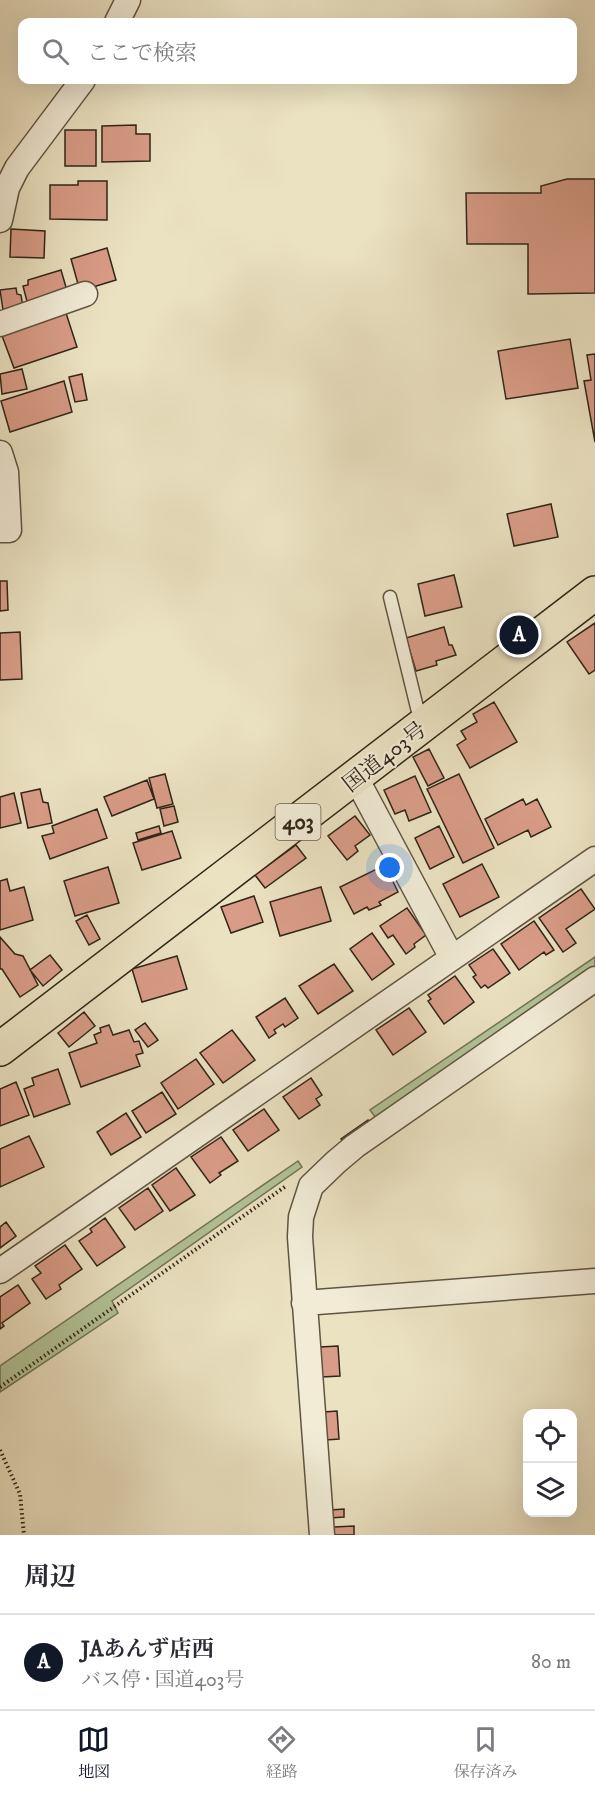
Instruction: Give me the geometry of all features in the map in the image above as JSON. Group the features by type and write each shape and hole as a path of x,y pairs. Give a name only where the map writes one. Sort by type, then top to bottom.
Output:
{"highway":[{"name":"国道403号","path":"0,1049 595,593"}],"street":[{"path":"119,18 128,0"},
{"path":"0,220 7,189 8,168 80,84"},
{"path":"0,324 85,294"},
{"path":"0,453 6,472 9,530 0,530"},
{"path":"356,778 452,958"},
{"path":"0,1271 595,859"},
{"path":"322,1535 300,1237 302,1217 311,1186 355,1146 595,979"},
{"path":"304,1303 595,1281"}],"lane":[{"path":"390,597 422,726"}],"path":[{"path":"0,1387 296,1179 311,1186"},
{"path":"0,1450 20,1494 24,1535"}],"green space":[{"path":"595,957 595,971 378,1121 370,1110"},
{"path":"298,1161 302,1167 112,1301 118,1313 0,1392 0,1366"}],"building":[{"path":"136,125 136,134 150,134 150,161 102,162 102,126"},
{"path":"65,130 96,130 96,166 65,166"},
{"path":"567,179 595,179 595,293 528,294 528,244 467,244 466,193 541,193 541,186"},
{"path":"78,181 107,181 107,220 50,219 50,185 78,185"},
{"path":"11,229 45,231 44,258 10,257"},
{"path":"107,248 116,280 80,291 71,259"},
{"path":"61,270 68,294 28,305 23,286 28,285 28,280"},
{"path":"16,288 17,294 21,295 23,307 3,310 0,290"},
{"path":"65,310 77,347 14,368 1,333"},
{"path":"570,339 578,388 506,399 498,351"},
{"path":"595,354 595,442 584,381 591,380 587,355"},
{"path":"22,369 27,389 2,394 0,374"},
{"path":"82,374 87,400 75,402 69,377"},
{"path":"64,381 72,412 10,432 1,401"},
{"path":"551,504 558,537 514,546 507,514"},
{"path":"454,575 462,607 425,616 418,584"},
{"path":"0,581 7,581 8,610 0,611"},
{"path":"595,623 595,670 589,674 567,642"},
{"path":"444,627 449,645 452,645 456,655 436,661 437,665 416,671 406,638"},
{"path":"20,632 22,679 0,680 0,633"},
{"path":"494,702 517,742 470,768 457,745 466,739 461,731 477,722 473,714"},
{"path":"429,749 444,778 428,786 413,757"},
{"path":"165,774 173,804 157,808 149,778"},
{"path":"459,774 494,848 463,863 427,789"},
{"path":"415,776 431,812 409,821 405,810 395,814 384,790"},
{"path":"147,780 154,799 112,816 104,797"},
{"path":"40,789 43,802 48,803 52,823 28,828 21,793"},
{"path":"14,793 21,823 0,828 0,797"},
{"path":"523,799 526,805 537,799 551,827 531,837 528,830 498,845 485,819"},
{"path":"174,806 178,822 164,826 160,809"},
{"path":"97,809 107,838 50,859 42,836 54,833 52,826"},
{"path":"355,816 370,835 355,846 358,851 347,860 328,836"},
{"path":"159,826 161,833 138,840 136,833"},
{"path":"439,826 454,857 430,869 415,838"},
{"path":"172,831 181,858 142,870 133,843"},
{"path":"296,845 306,858 265,888 255,875"},
{"path":"482,864 499,897 460,917 443,884"},
{"path":"385,865 398,892 379,902 381,905 369,910 367,907 354,914 340,887"},
{"path":"108,867 119,903 75,916 64,881"},
{"path":"7,879 10,891 24,887 33,920 0,930 0,881"},
{"path":"321,887 331,921 280,936 270,902"},
{"path":"581,889 595,909 566,929 576,943 563,952 539,918"},
{"path":"254,896 263,922 231,933 221,907"},
{"path":"407,908 426,935 406,954 393,935 388,938 380,926"},
{"path":"87,915 100,939 89,945 76,921"},
{"path":"534,921 554,950 546,955 544,952 519,970 501,944"},
{"path":"372,933 394,964 372,980 350,949"},
{"path":"0,937 15,954 23,956 38,985 20,997 0,969"},
{"path":"493,949 510,973 488,988 485,985 481,988 473,977 476,975 469,965"},
{"path":"50,955 62,970 43,986 30,970"},
{"path":"177,956 187,989 142,1002 132,969"},
{"path":"334,964 353,991 318,1014 299,986"},
{"path":"455,976 474,1002 444,1024 428,1001 431,999 428,995"},
{"path":"285,998 298,1018 285,1027 283,1024 274,1030 276,1033 269,1038 256,1017"},
{"path":"409,1008 426,1032 393,1055 376,1030"},
{"path":"84,1012 95,1026 69,1047 58,1033"},
{"path":"145,1023 158,1040 148,1047 135,1030"},
{"path":"109,1025 113,1035 129,1030 134,1042 139,1041 143,1053 136,1055 140,1066 81,1087 69,1053 97,1043 94,1035 101,1032 100,1028"},
{"path":"232,1030 255,1060 223,1083 200,1053"},
{"path":"196,1059 214,1084 178,1109 161,1083"},
{"path":"58,1069 70,1104 34,1117 24,1089 34,1085 32,1078"},
{"path":"311,1078 322,1095 316,1099 320,1105 299,1119 283,1097"},
{"path":"16,1082 29,1115 0,1126 0,1089"},
{"path":"162,1092 176,1114 146,1133 132,1111"},
{"path":"264,1109 279,1130 248,1151 233,1130"},
{"path":"126,1113 141,1137 111,1155 97,1132"},
{"path":"368,1120 371,1125 345,1144 341,1139"},
{"path":"29,1136 44,1167 0,1187 0,1149"},
{"path":"221,1137 238,1161 219,1173 221,1175 210,1183 191,1157"},
{"path":"176,1168 195,1195 170,1211 152,1185"},
{"path":"148,1188 163,1211 135,1230 119,1208"},
{"path":"105,1218 125,1247 97,1266 79,1241 92,1232 90,1229"},
{"path":"6,1222 16,1236 0,1248 0,1227"},
{"path":"65,1245 82,1269 59,1285 61,1289 46,1299 32,1279 41,1273 35,1266"},
{"path":"18,1285 30,1303 2,1323 4,1326 0,1329 0,1297"},
{"path":"338,1346 340,1376 322,1377 320,1347"},
{"path":"337,1411 339,1439 326,1440 324,1412"},
{"path":"344,1509 344,1517 330,1518 330,1510"},
{"path":"354,1526 354,1535 334,1535 334,1527"}],"place":[{"name":"JAあんず店西","path":"519,635"}]}
